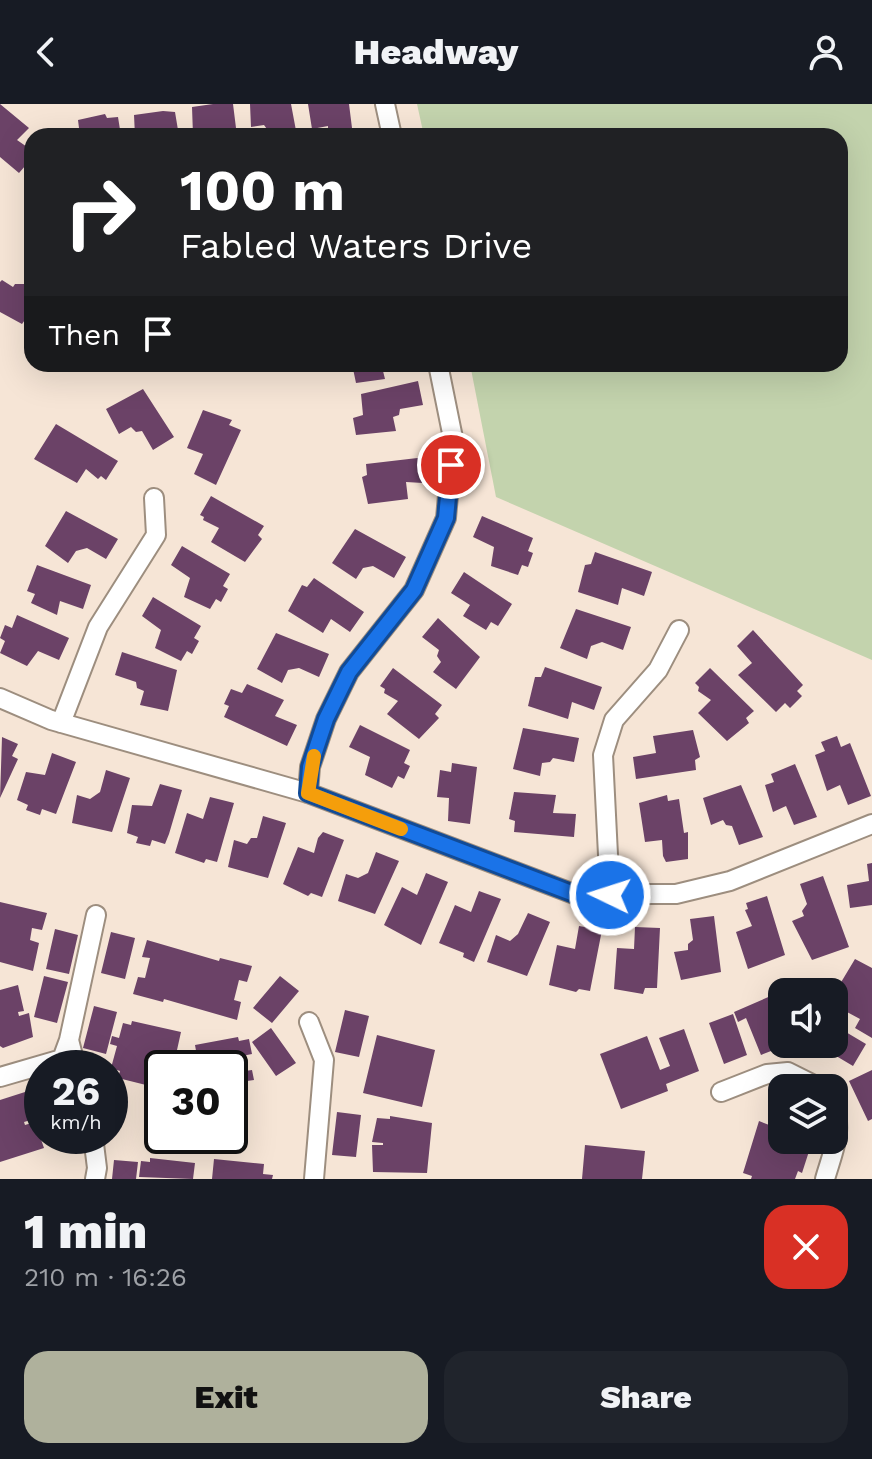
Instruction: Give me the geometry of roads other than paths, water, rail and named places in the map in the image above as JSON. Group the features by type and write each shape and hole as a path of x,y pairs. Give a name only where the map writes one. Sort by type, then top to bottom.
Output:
{"street":[{"path":"385,104 390,128"},
{"path":"308,793 310,767 326,719 349,672 414,590 446,518 453,438 440,372"},
{"path":"61,723 98,627 156,535 154,498"},
{"path":"610,895 603,755 614,720 658,670 679,630"},
{"path":"0,698 61,723 308,793 574,894 676,894 730,881 872,824"},
{"path":"0,1077 62,1059 69,1040 96,915"},
{"path":"309,1022 324,1060 314,1179"},
{"path":"69,1040 72,1050"},
{"path":"721,1092 767,1074 792,1074"},
{"path":"95,1154 95,1179"},
{"path":"825,1179 833,1154"}]}
